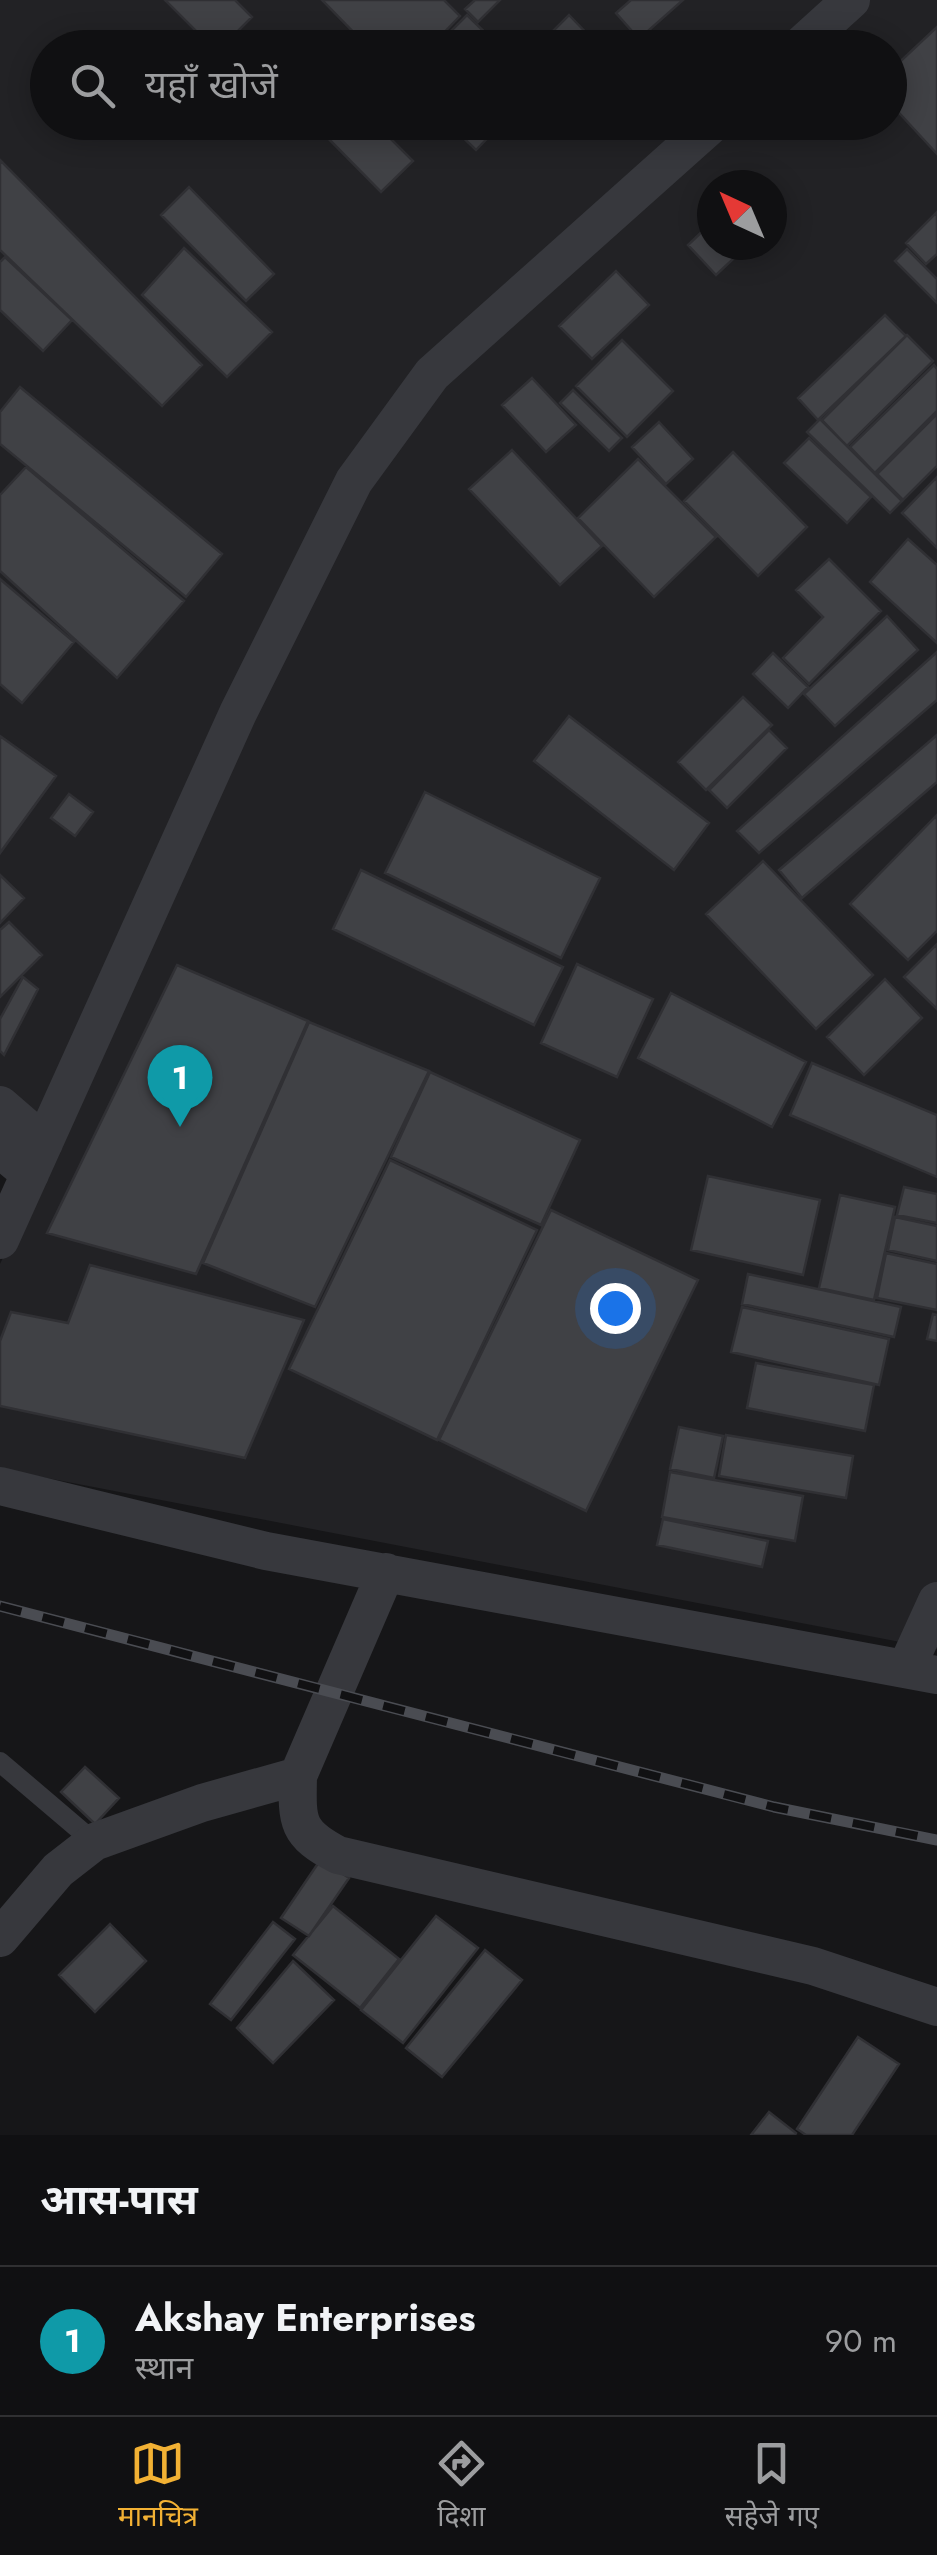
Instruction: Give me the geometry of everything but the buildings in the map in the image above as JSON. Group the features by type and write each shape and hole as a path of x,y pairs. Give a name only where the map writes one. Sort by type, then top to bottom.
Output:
{"street":[{"path":"818,30 852,0"},
{"path":"0,1240 238,713 354,480 432,374 694,140"},
{"path":"0,1105 37,1159"},
{"path":"0,1150 37,1159"},
{"path":"0,1486 266,1551 921,1672 937,1601"},
{"path":"386,1572 298,1776 300,1826 314,1842 338,1854 812,1966 937,2007"},
{"path":"0,1938 58,1870 94,1842 298,1776"}],"lane":[{"path":"0,1762 94,1842"}],"shaded area":[{"path":"0,0 937,0 937,1649 0,1469 0,1264 55,1145 0,1092"}],"railway":[{"path":"0,1606 774,1807 937,1840"}],"place":[{"name":"Akshay Enterprises","path":"180,1127"}]}
